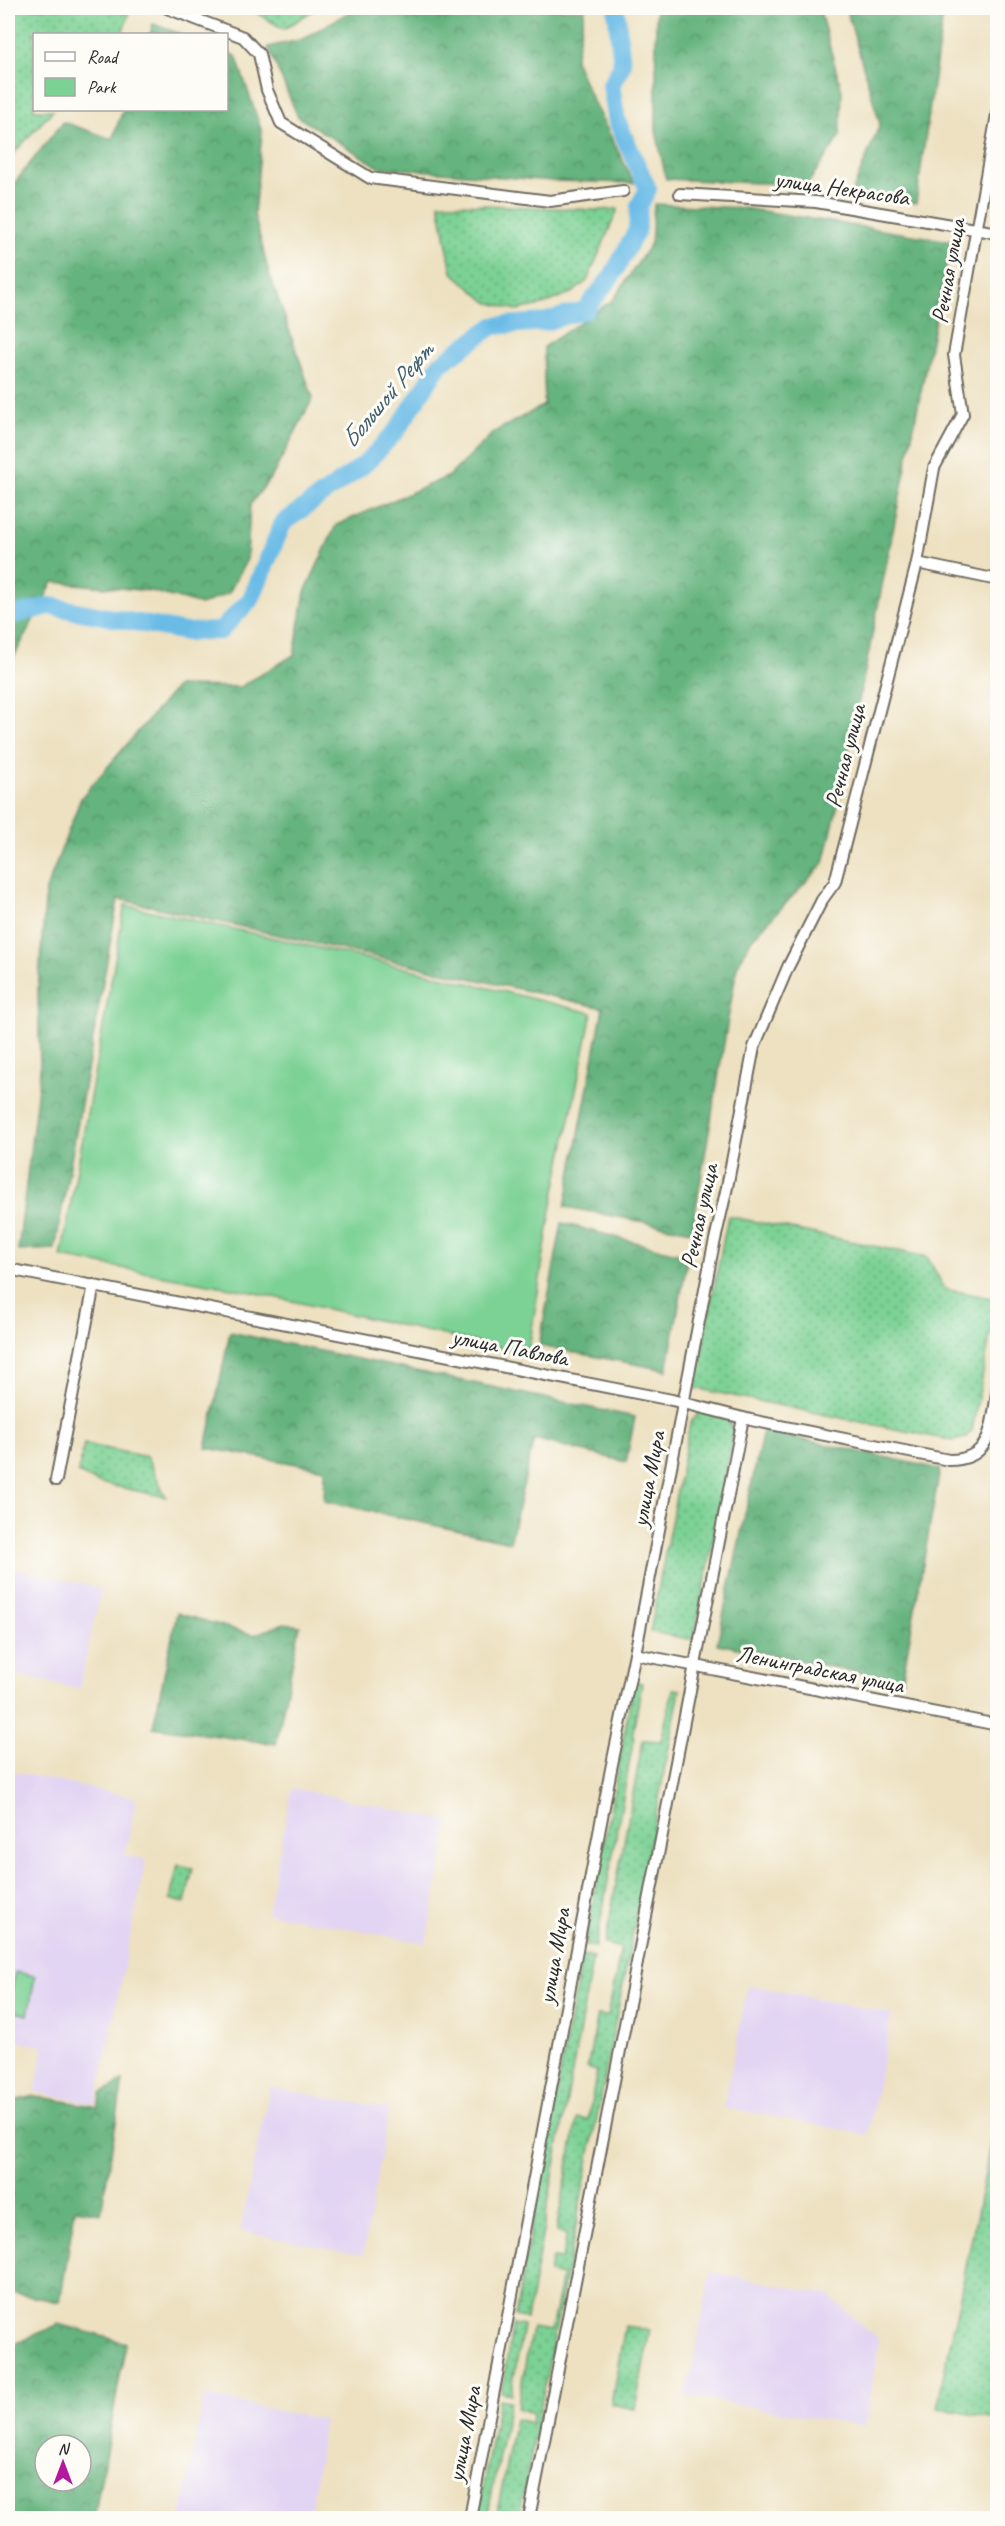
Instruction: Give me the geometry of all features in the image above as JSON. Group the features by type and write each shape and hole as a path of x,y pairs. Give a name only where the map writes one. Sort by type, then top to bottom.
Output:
{"street":[{"path":"167,8 243,38 259,54 267,90 281,123 370,178 550,201 623,191"},
{"name":"Речная улица","path":"684,1403 754,1047 788,967 822,900 835,882 917,563 934,468 963,414 954,355 998,109"},
{"name":"улица Некрасова","path":"680,194 816,202 998,233"},
{"path":"917,563 998,580"},
{"name":"улица Павлова","path":"8,1269 684,1403 744,1418 949,1460 965,1460 984,1446 990,1430 998,1388"},
{"path":"56,1480 94,1285"},
{"name":"улица Мира","path":"470,2518 611,1769 684,1403"},
{"path":"529,2518 636,1961 744,1418"},
{"name":"Ленинградская улица","path":"635,1654 998,1725"}],"shaded area":[{"path":"8,1567 101,1588 79,1689 8,1673"},
{"path":"8,1771 136,1798 125,1855 146,1860 96,2104 35,2092 44,2047 8,2039"},
{"path":"292,1788 449,1821 426,1943 267,1913"},
{"path":"748,1985 892,2014 868,2135 724,2107"},
{"path":"270,2087 389,2109 363,2255 240,2231"},
{"path":"711,2272 829,2295 879,2341 865,2426 686,2396"},
{"path":"204,2396 324,2420 310,2518 181,2518"}],"green space":[{"path":"8,8 115,8 129,14 122,33 33,33 33,111 52,111 8,160"},
{"path":"248,8 317,8 284,29"},
{"path":"356,8 585,9 575,59 587,89 634,183 552,181 379,167 298,117 268,47 303,39"},
{"path":"652,8 819,8 842,91 840,136 807,185 666,179 656,131 656,11"},
{"path":"846,8 944,8 916,203 852,193 880,124"},
{"path":"153,24 178,33 150,33"},
{"path":"228,52 236,56 262,132 254,214 269,273 313,398 274,473 250,505 247,559 229,593 201,605 151,591 53,582 14,657 8,657 8,191 63,122 112,139 123,111 228,111"},
{"path":"439,203 618,209 587,281 573,292 542,305 517,310 487,302 452,272"},
{"path":"654,204 743,208 951,241 840,796 824,863 751,940 737,967 692,1231 565,1207 603,1008 118,899 55,1249 18,1251 40,1070 38,990 46,890 81,798 177,686 240,687 294,655 305,592 336,525 449,476 494,432 544,405 544,347 614,299 651,243"},
{"path":"125,905 369,959 592,1013 551,1210 528,1354 247,1291 61,1257"},
{"path":"728,1216 927,1257 945,1289 997,1299 972,1431 965,1438 954,1441 694,1388"},
{"path":"562,1223 688,1256 667,1370 539,1346"},
{"path":"230,1332 635,1417 626,1462 534,1439 510,1542 324,1501 325,1469 206,1448"},
{"path":"700,1412 728,1417 734,1432 694,1640 650,1632 690,1423"},
{"path":"763,1431 940,1469 902,1681 717,1644"},
{"path":"84,1444 147,1457 166,1497 99,1483 78,1473"},
{"path":"177,1613 254,1635 284,1623 300,1626 276,1744 153,1727"},
{"path":"634,1681 642,1683 596,1947 585,1945"},
{"path":"673,1689 680,1690 519,2518 496,2518 515,2419 532,2423 533,2413 517,2408 532,2328 551,2331 562,2276 549,2273 552,2258 562,2259 567,2234 556,2232 577,2119 588,2120 597,2071 587,2068 598,2015 608,2016 621,1948 605,1944 643,1740 661,1741"},
{"path":"178,1865 193,1868 185,1903 170,1899"},
{"path":"582,1955 593,1957 527,2319 515,2316"},
{"path":"15,1972 35,1976 28,2015 8,2010"},
{"path":"123,2081 101,2213 75,2209 60,2302 8,2292 8,2102 35,2096 98,2107 101,2093"},
{"path":"998,2116 997,2419 937,2408"},
{"path":"59,2324 126,2343 94,2518 8,2518 8,2347"},
{"path":"513,2324 523,2326 511,2394 501,2392"},
{"path":"625,2326 650,2330 635,2409 611,2404"},
{"path":"499,2399 510,2401 487,2518 477,2518"}],"waterway":[{"name":"Большой Рефт","path":"8,616 50,606 186,632 220,631 251,599 283,523 365,464 397,430 440,364 493,326 544,322 585,310 612,276 637,230 639,206 648,189 617,121 611,85 622,65 616,8"}]}
